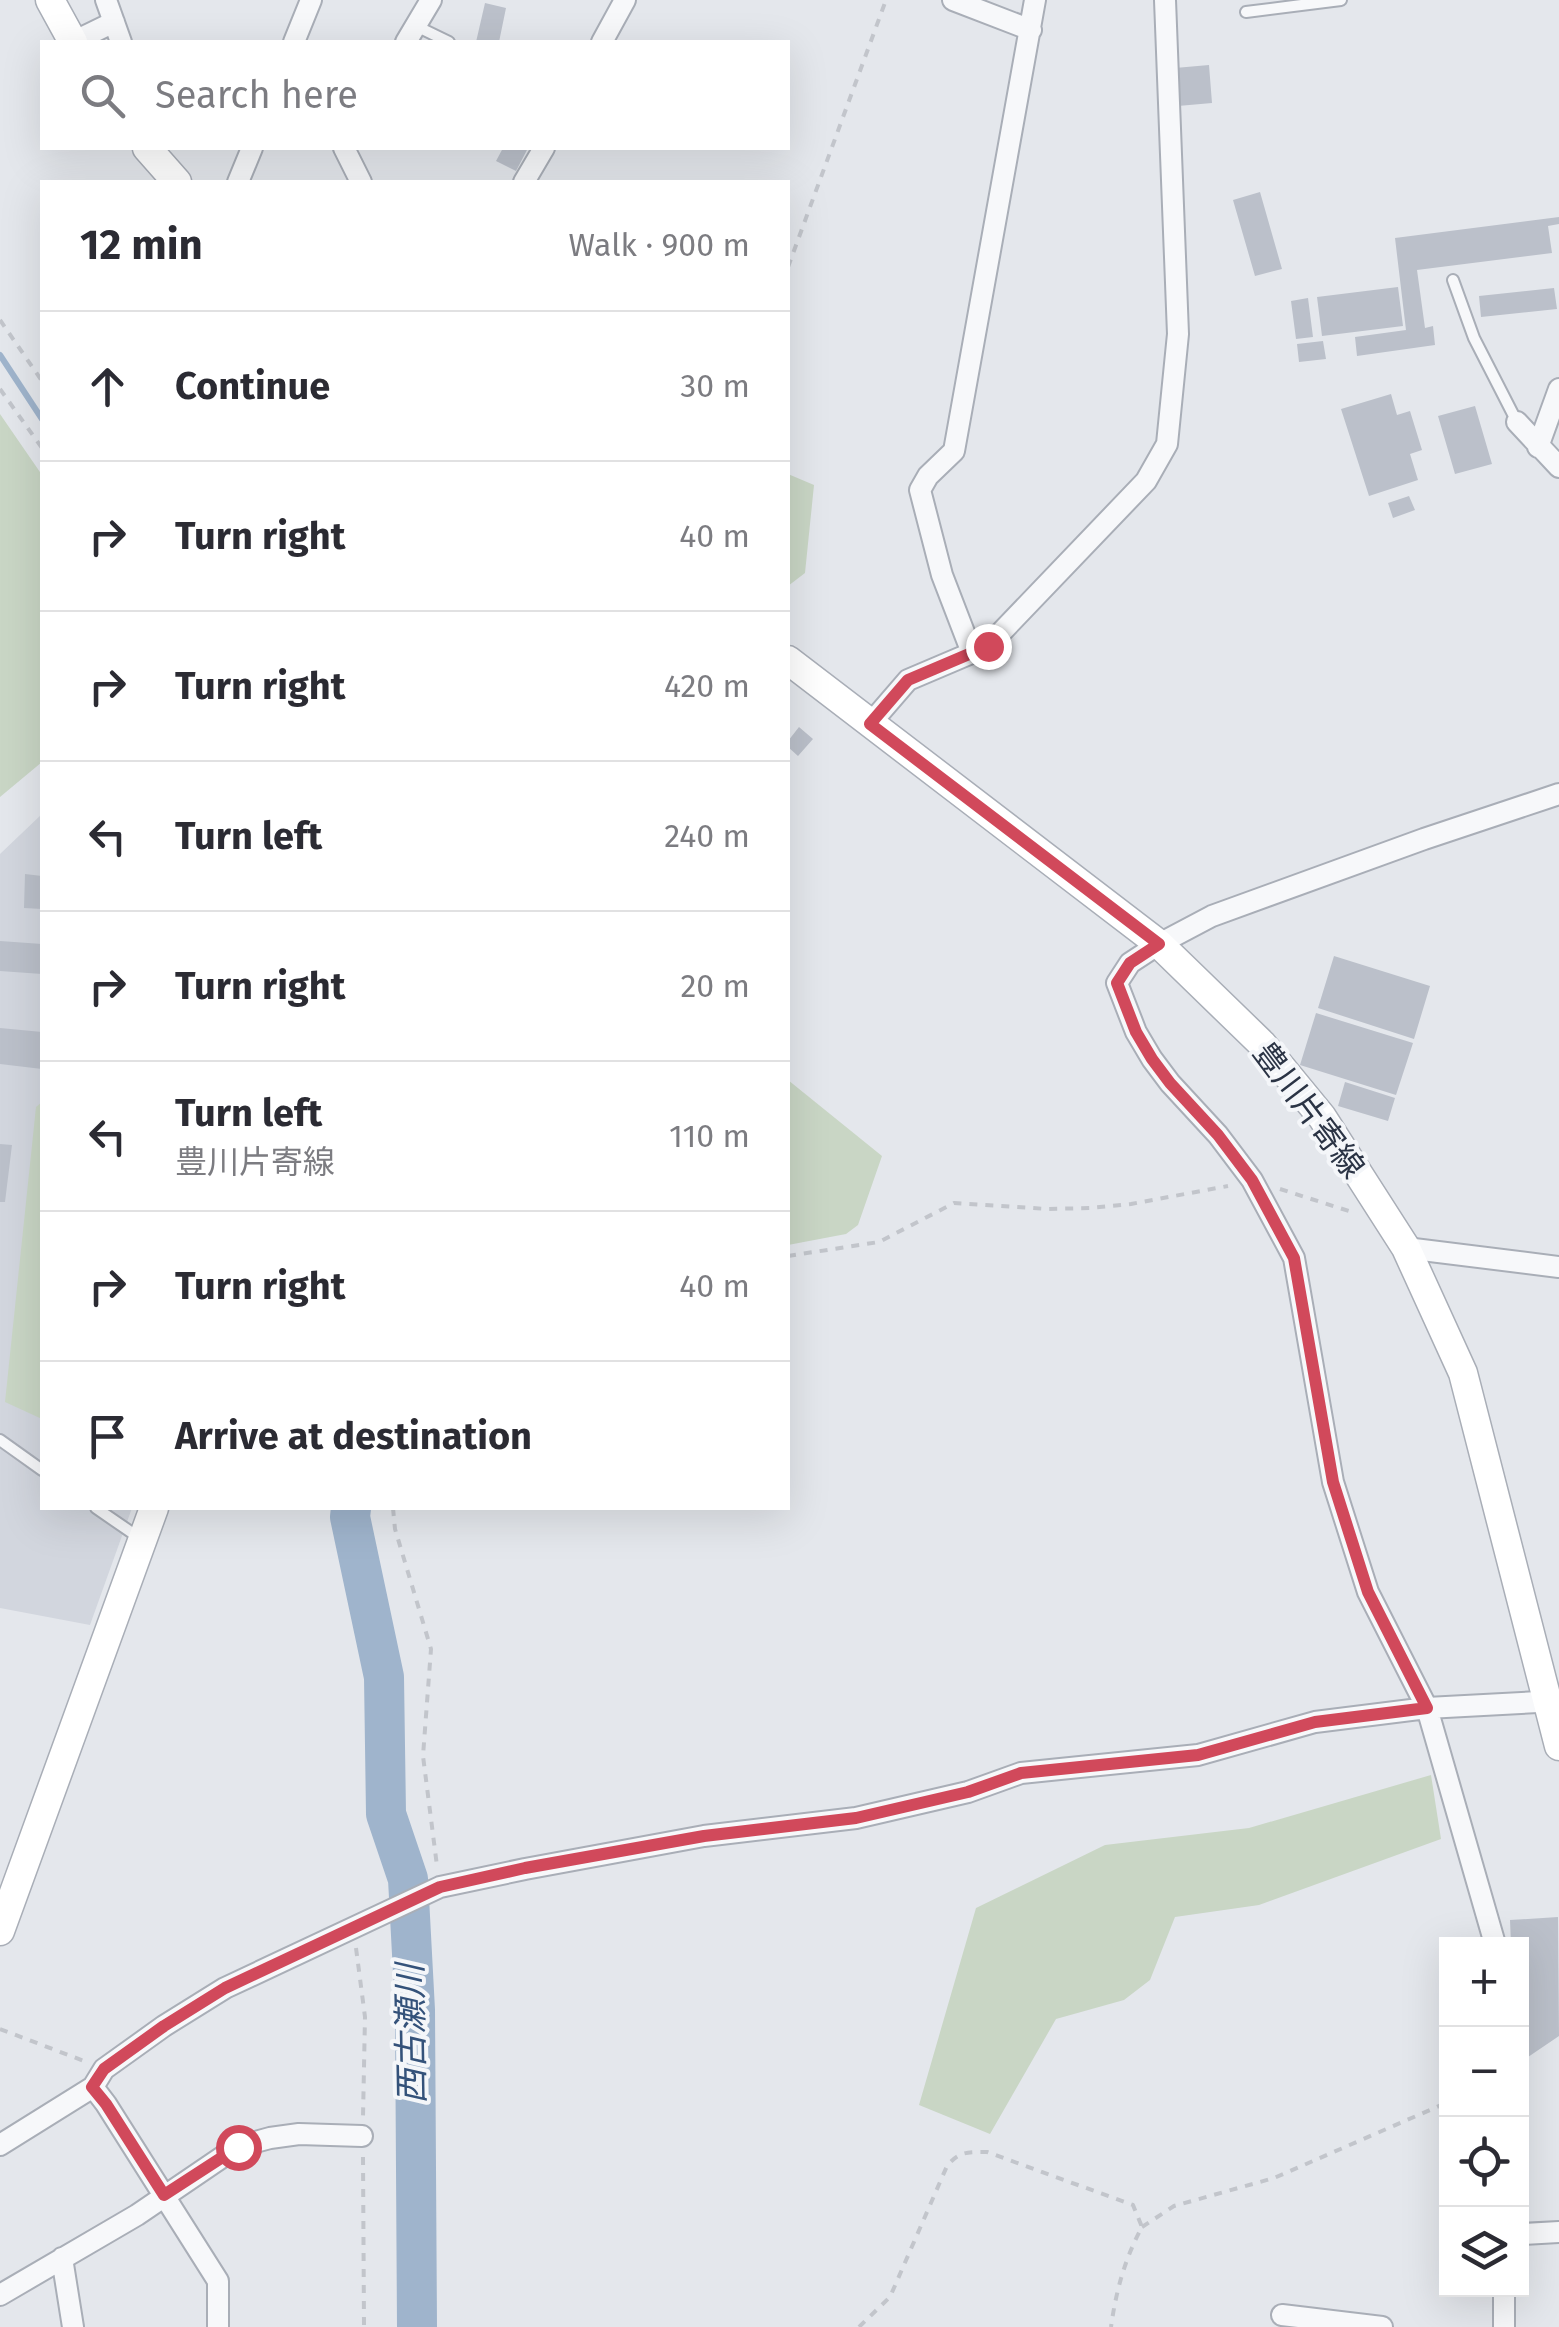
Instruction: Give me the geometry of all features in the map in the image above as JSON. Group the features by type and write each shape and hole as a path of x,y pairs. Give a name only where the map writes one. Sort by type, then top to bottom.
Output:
{"main road":[{"path":"50,0 72,40"},
{"path":"152,152 176,180"},
{"name":"豊川片寄線","path":"790,662 1159,944 1262,1044 1322,1117 1406,1248 1462,1373 1554,1701 1559,1746"},
{"path":"0,1932 153,1510"}],"street":[{"path":"82,40 117,32 106,0"},
{"path":"295,40 311,0"},
{"path":"411,34 431,0"},
{"path":"603,40 625,0"},
{"path":"953,0 1031,30"},
{"path":"972,653 942,574 920,490 928,476 954,451 1036,0"},
{"path":"870,724 908,680 988,646 1146,481 1166,444 1178,334 1165,0"},
{"path":"239,180 251,150"},
{"path":"345,150 359,180"},
{"path":"525,180 543,150"},
{"path":"1538,447 1559,388"},
{"path":"1517,422 1559,467"},
{"path":"1493,1937 1427,1708 1368,1592 1333,1482 1294,1258 1252,1180 1152,1059 1136,1032 1117,983 1130,963 1212,916 1424,838 1559,794"},
{"path":"1406,1248 1559,1267"},
{"path":"0,2145 98,2078 164,2026 225,1988 440,1887 704,1836 856,1818 968,1792 1021,1773 1198,1755 1315,1722 1427,1708 1554,1701"},
{"path":"98,2078 106,2104 218,2281 218,2327"},
{"path":"0,2295 138,2215 238,2147 300,2134 362,2136"},
{"path":"1529,2234 1559,2232"},
{"path":"62,2258 72,2327"},
{"path":"1504,2297 1504,2327"},
{"path":"1282,2316 1382,2327"}],"lane":[{"path":"1246,12 1342,0"},
{"path":"411,34 440,40"},
{"path":"1453,280 1474,338 1517,422"},
{"path":"0,1440 40,1469"},
{"path":"99,1510 142,1540"}],"path":[{"path":"790,262 886,0"},
{"path":"0,320 40,377"},
{"path":"0,389 40,445"},
{"path":"790,1256 879,1242 954,1203 1090,1208 1213,1190 1252,1180 1353,1212 1382,1207"},
{"path":"393,1510 395,1529 431,1649 423,1756 440,1887"},
{"path":"0,2030 98,2078"},
{"path":"1111,2327 1128,2252 1142,2227 1174,2206 1274,2178 1439,2107"},
{"path":"860,2327 890,2297 947,2166 956,2156 987,2152 1133,2205 1142,2227"}],"shaded area":[{"path":"40,816 40,1510 131,1510 90,1625 0,1608 0,854"}],"green space":[{"path":"0,414 40,472 40,764 0,797"},
{"path":"790,475 814,485 805,573 790,584"},
{"path":"790,1082 882,1156 858,1225 846,1234 790,1245"},
{"path":"40,1104 40,1418 5,1402 36,1107"},
{"path":"1431,1775 1441,1839 1259,1905 1175,1917 1150,1980 1124,2000 1056,2019 990,2134 919,2105 976,1908 1105,1845 1249,1828"}],"building":[{"path":"485,3 506,8 499,40 476,40"},
{"path":"1209,65 1212,103 1178,106 1175,68"},
{"path":"502,150 527,150 516,171 496,161"},
{"path":"1260,192 1282,269 1255,276 1233,200"},
{"path":"1559,217 1559,224 1548,226 1552,253 1417,270 1425,328 1433,326 1435,345 1357,356 1355,337 1406,330 1395,238"},
{"path":"1398,287 1403,326 1322,336 1317,297"},
{"path":"1554,288 1557,309 1481,317 1479,296"},
{"path":"1308,298 1313,337 1296,339 1291,301"},
{"path":"1323,341 1326,359 1299,362 1297,344"},
{"path":"1391,394 1397,415 1410,411 1422,450 1410,454 1418,480 1369,496 1341,409"},
{"path":"1475,406 1492,464 1455,474 1438,416"},
{"path":"1409,496 1415,510 1393,518 1388,503"},
{"path":"799,727 813,739 798,756 790,749 790,738"},
{"path":"25,874 40,876 40,909 24,908"},
{"path":"0,941 40,944 40,974 0,971"},
{"path":"1334,956 1430,986 1414,1039 1318,1008"},
{"path":"1316,1013 1413,1043 1396,1095 1300,1065"},
{"path":"0,1028 40,1032 40,1069 0,1064"},
{"path":"1345,1082 1395,1098 1388,1121 1338,1106"},
{"path":"0,1144 12,1145 5,1202 0,1202"},
{"path":"1558,1917 1559,2036 1529,2056 1529,1937 1511,1937 1510,1920"}],"waterway":[{"name":"西古瀬川","path":"0,355 40,416"},
{"name":"西古瀬川","path":"351,1510 384,1677 386,1814 408,1879 415,2010 417,2327"}],"route":[{"path":"238,2147 164,2195 92,2087 104,2069 225,1988 440,1887 704,1836 856,1818 968,1792 1021,1773 1198,1755 1315,1722 1427,1708 1368,1592 1333,1482 1294,1258 1252,1180 1152,1059 1136,1032 1117,983 1130,963 1159,944 870,724 908,680 988,646"}]}
